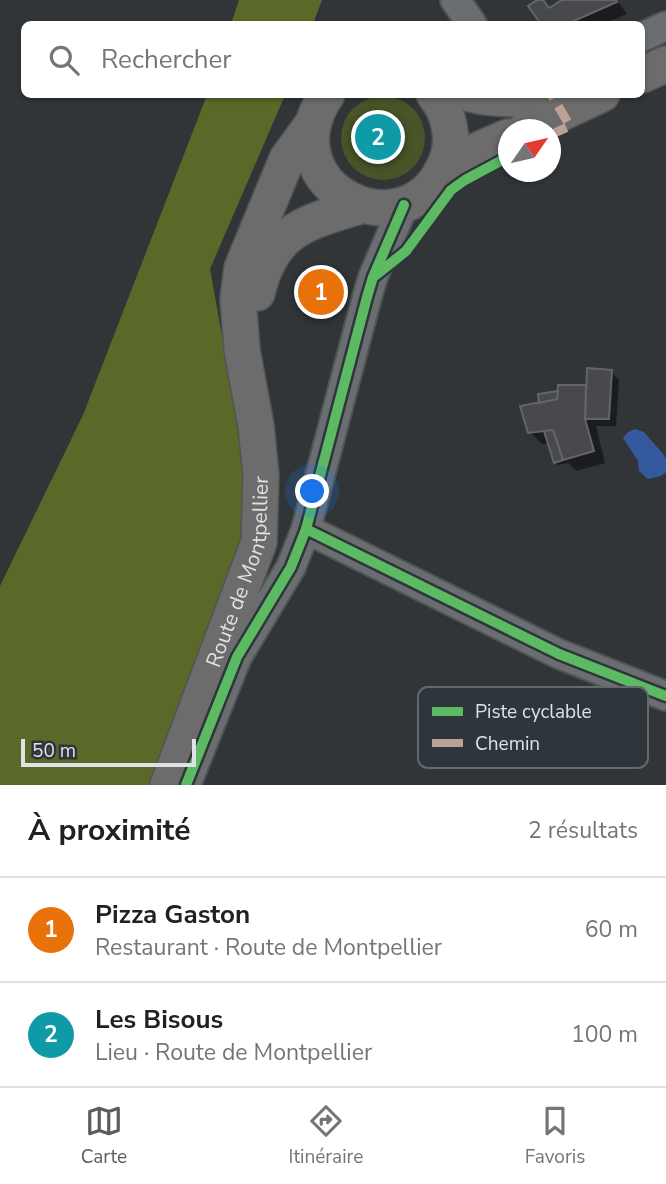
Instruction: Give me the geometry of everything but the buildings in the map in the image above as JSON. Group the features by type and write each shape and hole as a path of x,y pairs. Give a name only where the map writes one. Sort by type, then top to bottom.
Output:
{"main road":[{"path":"645,72 666,63"},
{"name":"Route de Montpellier","path":"168,785 259,542 261,475 256,426 242,350 238,299 242,268 287,159 311,126 324,98"},
{"path":"404,205 429,190 442,172 449,153 450,133 446,114 436,98"},
{"path":"507,98 526,98"},
{"path":"549,119 593,98"},
{"path":"311,126 310,146 316,166 326,183 342,197 360,206"},
{"path":"442,172 478,150 498,142"},
{"name":"Route de Montpellier","path":"242,350 263,267 284,238 307,223 360,206 374,208 404,205"}],"street":[{"path":"455,0 470,21"},
{"path":"645,36 666,26"},
{"path":"186,785 237,657 291,567 306,529 370,287 404,205"},
{"path":"306,529 558,654 643,687"},
{"path":"648,689 666,696"}],"green space":[{"path":"239,0 322,0 314,21 232,21"},
{"path":"206,98 284,98 210,269 259,542 168,785 0,785 0,586 83,415"},
{"path":"371,98 395,98 406,103 418,115 424,130 424,146 418,161 406,173 391,179 375,179 360,173 348,161 342,146 342,130 348,115 353,108"}],"water":[{"path":"635,429 644,432 666,459 666,472 661,476 648,479 639,471 638,461 623,438"}],"marked path":[{"path":"553,98 570,126 561,130"}],"cycle path":[{"path":"376,275 406,251 451,190 498,162"},
{"path":"186,785 237,657 291,567 306,529 373,277 404,205"},
{"path":"306,529 559,654 643,687"},
{"path":"648,689 666,696"}],"place":[{"name":"Les Bisous","path":"378,137"},
{"name":"Pizza Gaston","path":"321,292"}]}
